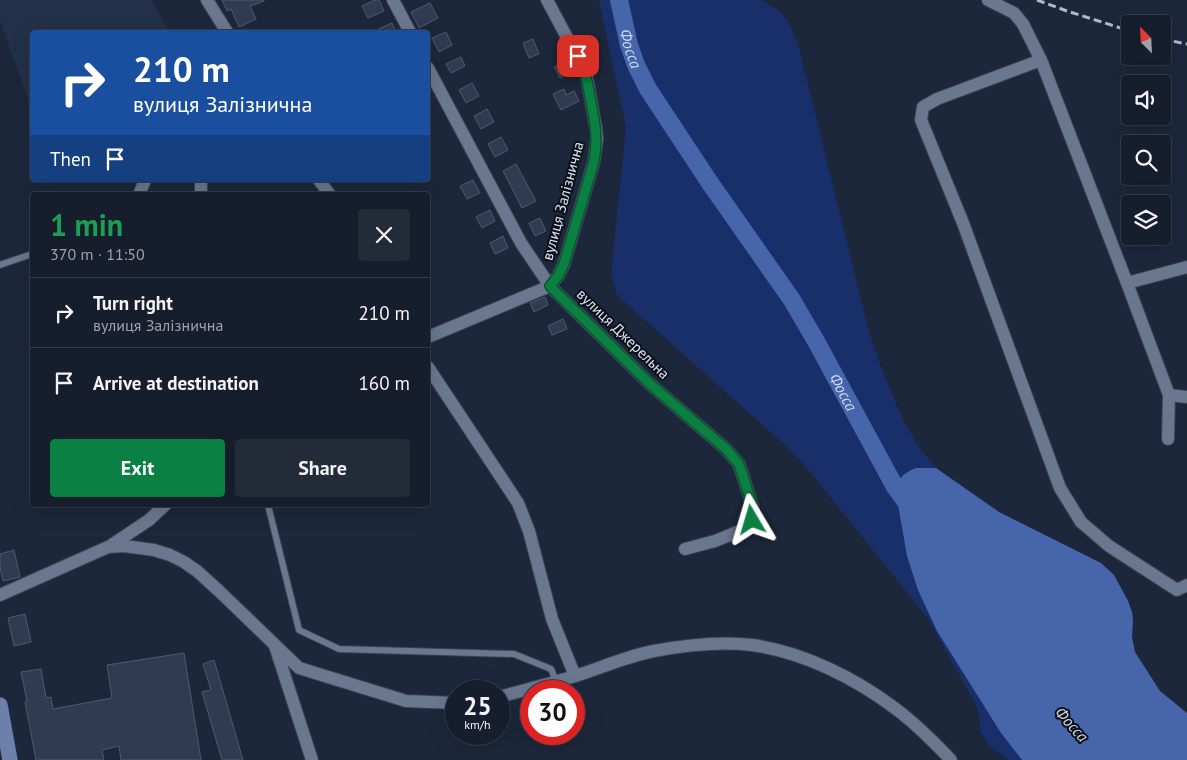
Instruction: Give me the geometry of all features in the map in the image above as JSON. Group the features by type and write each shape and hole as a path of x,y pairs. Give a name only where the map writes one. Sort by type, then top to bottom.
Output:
{"street":[{"path":"207,0 226,30"},
{"path":"393,0 409,30"},
{"name":"вулиця Залізнична","path":"547,0 586,73 595,122 596,139 594,161 564,264 550,286"},
{"path":"988,0 1014,12 1023,24 1041,60 1169,396 1168,439"},
{"path":"1041,60 937,98 923,107 921,120 963,223 1060,488 1081,522 1109,546 1182,587"},
{"name":"вулиця Джерельна","path":"430,72 521,243 550,286 650,384 726,449 739,464 753,507 752,520 742,530 715,541 686,549"},
{"path":"1127,283 1187,267"},
{"path":"430,336 550,286"},
{"path":"430,370 518,503 529,531 552,619 575,676"},
{"path":"1169,396 1187,397"},
{"path":"0,595 108,547 149,520 163,507"},
{"path":"108,547 124,546 154,550 184,562 218,590 300,668 406,701 445,703"},
{"path":"560,680 653,651 698,644 752,645 804,658 846,677 882,699 910,720 951,760"},
{"path":"275,645 312,760"},
{"path":"0,705 10,760"}],"lane":[{"path":"0,265 30,255"},
{"path":"268,507 299,630 339,649 514,654 551,669 556,680"}],"shaded area":[{"path":"0,0 151,0 169,30 30,30 30,105 0,20"},
{"path":"599,0 761,0 782,14 790,25 799,48 869,332 898,409 919,447 936,468 999,512 1035,760 1009,760 991,747 980,731 979,713 975,703 929,620 807,468 785,445 617,295 611,275 626,127"}],"water":[{"path":"916,468 936,468 999,512 1101,563 1114,575 1132,612 1132,637 1135,652 1160,691 1187,713 1187,760 1022,760 1001,733 937,631 918,590 907,556 895,487 903,475"}],"building":[{"path":"222,0 264,1 250,6 256,19 239,27 231,9 227,11"},
{"path":"379,0 384,11 368,18 362,6"},
{"path":"430,3 438,18 419,28 411,12"},
{"path":"392,23 395,30 376,30"},
{"path":"446,32 452,45 439,52 432,38"},
{"path":"533,39 539,54 529,58 523,43"},
{"path":"461,57 465,66 451,73 446,64"},
{"path":"568,60 573,71 560,78 554,67"},
{"path":"472,83 479,96 466,103 459,90"},
{"path":"564,89 566,95 574,91 579,101 561,110 553,94"},
{"path":"487,109 494,122 481,129 474,116"},
{"path":"501,137 508,150 495,157 488,144"},
{"path":"516,164 536,201 522,208 503,171"},
{"path":"473,180 480,193 467,199 460,186"},
{"path":"490,210 495,221 482,228 476,217"},
{"path":"540,218 546,231 535,236 529,223"},
{"path":"503,236 508,248 495,254 490,243"},
{"path":"545,297 548,305 534,312 530,303"},
{"path":"563,319 567,329 552,335 548,326"},
{"path":"14,550 20,577 3,581 0,554"},
{"path":"25,614 31,642 14,646 8,618"},
{"path":"184,653 201,760 121,760 119,746 102,750 104,760 36,760 21,672 41,669 46,698 51,697 53,709 112,698 107,665"},
{"path":"214,660 243,760 222,760 202,692 211,690 203,664"}],"waterway":[{"name":"Фосса","path":"619,0 629,45 636,65 648,89 710,183 792,300 895,487 909,506"}],"railway":[{"path":"1037,0 1121,28"},
{"path":"1171,41 1187,44"}],"route":[{"path":"578,56 586,73 596,129 596,151 564,264 550,286 650,384 726,449 739,464 753,507 752,520"}]}
